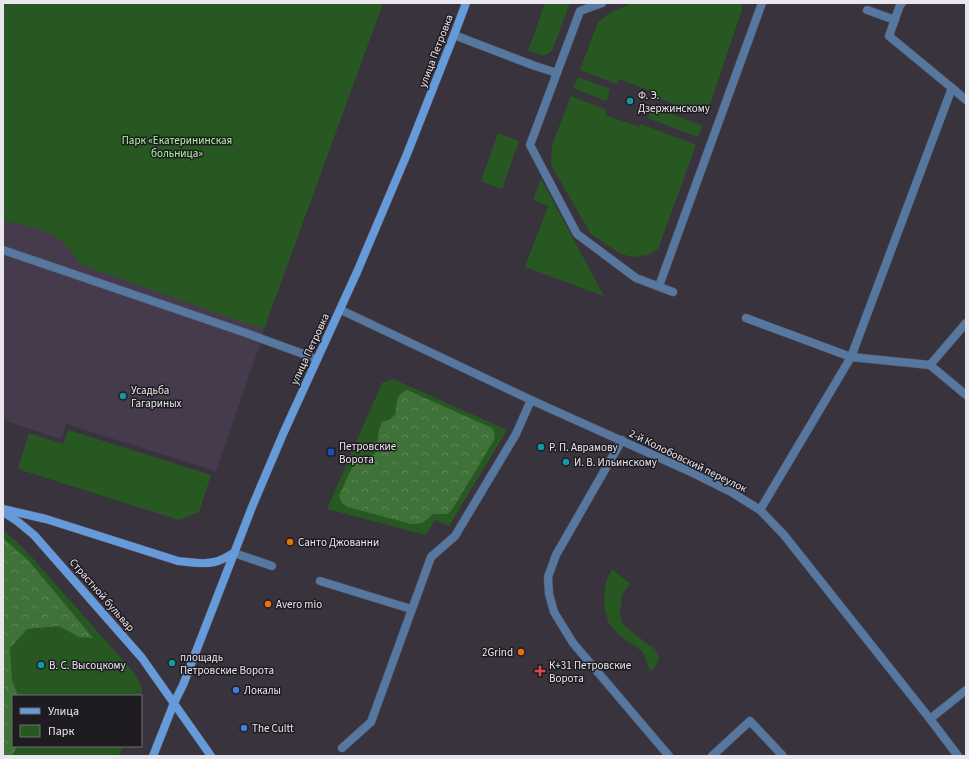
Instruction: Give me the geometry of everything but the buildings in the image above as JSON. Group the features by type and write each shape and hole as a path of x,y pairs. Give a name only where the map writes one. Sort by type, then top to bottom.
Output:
{"main road":[{"name":"улица Петровка","path":"174,703 183,685 252,507 316,359 341,310 407,154 466,3"},
{"path":"3,509 46,519 178,561 198,563 214,562 234,553"},
{"name":"Страстной бульвар","path":"3,512 34,535 142,658 211,756"},
{"path":"153,756 174,703"}],"street":[{"path":"602,3 580,11 530,145 576,234 636,278 673,292"},
{"path":"659,286 762,3"},
{"path":"902,3 889,36 966,100"},
{"path":"867,10 895,20"},
{"path":"454,36 557,74"},
{"path":"760,510 851,356 952,88"},
{"path":"3,250 246,333 316,359"},
{"name":"2-й Колобовский переулок","path":"341,310 532,400 691,472 733,493 760,510 784,535 958,756"},
{"path":"746,318 851,356 930,364 966,395"},
{"path":"930,364 966,323"},
{"path":"342,748 371,722 431,557 455,536 516,434 532,400"},
{"path":"622,440 556,555 548,577 549,594 554,612 573,643 669,756"},
{"path":"234,553 272,566"},
{"path":"320,581 412,609"},
{"path":"930,719 966,690"},
{"path":"712,756 750,721 783,756"}],"shaded area":[{"name":"Парк «Екатерининская больница»","path":"3,3 383,3 264,329 216,471 66,424 61,439 3,420"}],"green space":[{"name":"Парк «Екатерининская больница»","path":"3,3 383,3 264,329 80,264 64,244 45,231 10,222 3,222"},
{"path":"545,3 570,3 552,51 544,56 528,51"},
{"path":"634,3 741,3 742,10 706,116 653,96 654,92 619,79 617,84 580,70 598,22 613,11"},
{"path":"578,77 610,89 606,101 573,88"},
{"path":"571,96 607,110 605,115 639,127 641,124 696,145 658,249 648,255 633,257 621,254 591,234 551,165 552,145"},
{"path":"652,106 703,126 698,137 648,118"},
{"path":"498,133 519,141 502,189 481,181"},
{"path":"541,179 604,296 525,267 548,206 533,200"},
{"path":"393,379 507,430 449,526 435,520 426,535 327,509 382,383"},
{"path":"407,390 492,428 495,434 494,440 448,514 433,514 423,522 415,524 348,507 342,503 339,496 355,461 361,457 369,457 376,453 379,429 382,422 389,420 395,415 398,397"},
{"path":"68,430 211,475 199,512 179,520 18,469 29,433 63,444"},
{"path":"3,530 28,553 135,674 142,688 141,695 12,695 12,747 123,747 119,756 3,756"},
{"path":"3,538 28,560 93,638 79,637 59,626 27,629 10,648 12,680 18,695 12,695 12,747 16,747 12,756 3,756"},
{"path":"612,569 630,584 622,595 620,613 622,623 656,650 659,657 651,672 643,652 618,634 608,622 604,603 605,586"}],"place":[{"name":"Ф. Э. Дзержинскому","path":"630,101"},
{"name":"Усадьба Гагариных","path":"123,396"},
{"name":"Р. П. Аврамову","path":"541,447"},
{"name":"Петровские Ворота","path":"331,452"},
{"name":"И. В. Ильинскому","path":"566,462"},
{"name":"Санто Джованни","path":"290,542"},
{"name":"Avero mio","path":"268,604"},
{"name":"2Grind","path":"521,652"},
{"name":"площадь Петровские Ворота","path":"172,663"},
{"name":"В. С. Высоцкому","path":"41,665"},
{"name":"К+31 Петровские Ворота","path":"540,671"},
{"name":"Локалы","path":"236,690"},
{"name":"The Cultt","path":"244,728"}]}
